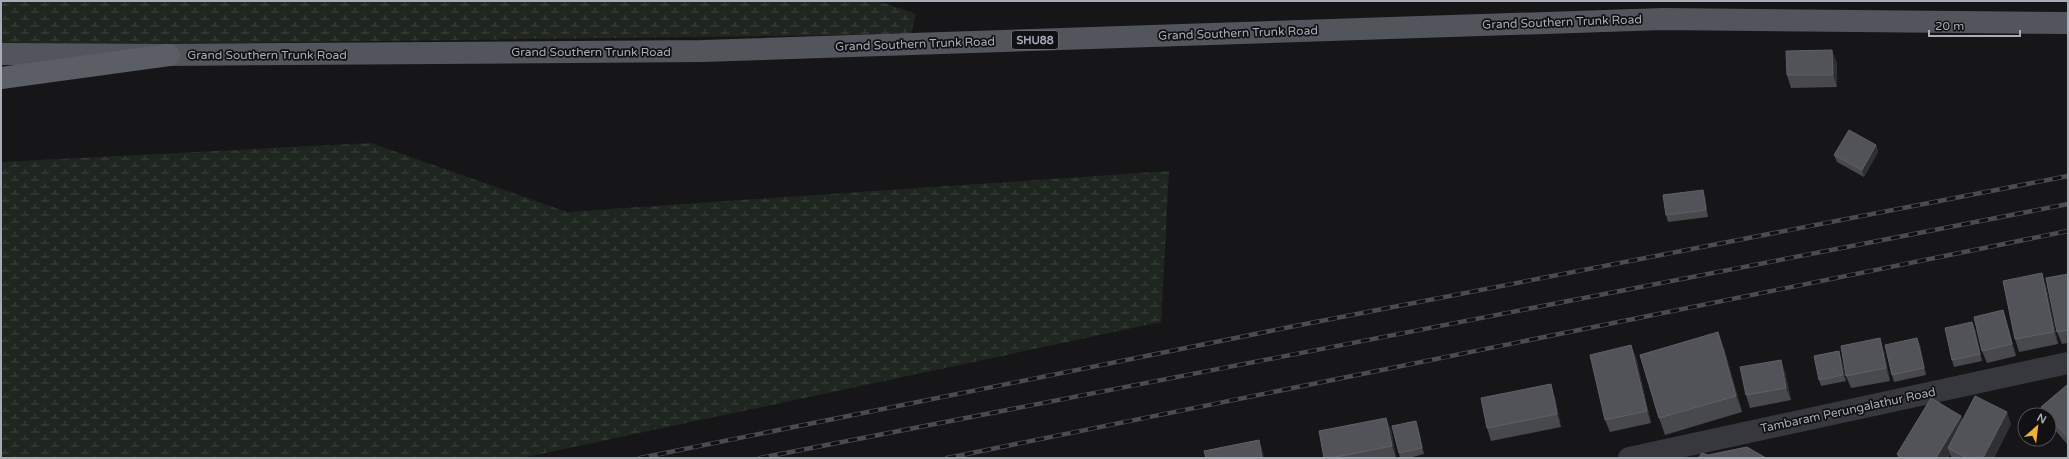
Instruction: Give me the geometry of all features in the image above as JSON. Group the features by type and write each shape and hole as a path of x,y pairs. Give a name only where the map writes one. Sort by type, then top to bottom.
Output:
{"highway":[{"path":"1,78 169,55"}],"main road":[{"name":"Grand Southern Trunk Road","path":"1,54 169,55 704,51 1663,19 2068,23"}],"street":[{"name":"Tambaram Perungalathur Road","path":"1629,458 2068,363"}],"green space":[{"path":"1,1 878,1 916,14 911,34 1,46"},
{"path":"371,143 567,212 1169,171 1161,322 522,458 1,458 1,162"}],"building":[{"path":"1832,50 1833,75 1787,75 1786,51"},
{"path":"1849,130 1876,145 1862,170 1834,155"},
{"path":"1703,190 1706,210 1666,215 1663,195"},
{"path":"2042,273 2054,332 2015,339 2003,281"},
{"path":"2068,274 2068,330 2057,332 2046,278"},
{"path":"2003,310 2012,344 1982,351 1974,317"},
{"path":"1972,322 1980,354 1952,360 1945,328"},
{"path":"1718,332 1736,396 1659,418 1640,355"},
{"path":"1880,338 1886,368 1846,376 1841,346"},
{"path":"1917,338 1924,368 1892,375 1885,345"},
{"path":"1631,345 1647,411 1605,420 1590,355"},
{"path":"1839,351 1843,375 1819,380 1814,356"},
{"path":"1781,360 1786,388 1746,395 1740,367"},
{"path":"1551,384 1557,414 1487,428 1481,398"},
{"path":"2067,385 2068,386 2068,438 2057,425 2057,407 2041,407"},
{"path":"1975,396 2007,412 1983,458 1967,458 1948,448"},
{"path":"1931,398 1961,416 1936,458 1902,458 1897,454"},
{"path":"1386,418 1392,446 1331,458 1324,458 1319,431"},
{"path":"1416,421 1422,448 1399,453 1392,426"},
{"path":"1259,440 1262,458 1206,458 1204,451"},
{"path":"1747,447 1766,458 1698,458 1702,453 1708,455"}],"railway":[{"path":"640,458 1295,326 2068,176"},
{"path":"760,458 2068,204"},
{"path":"947,458 2068,231"}]}
